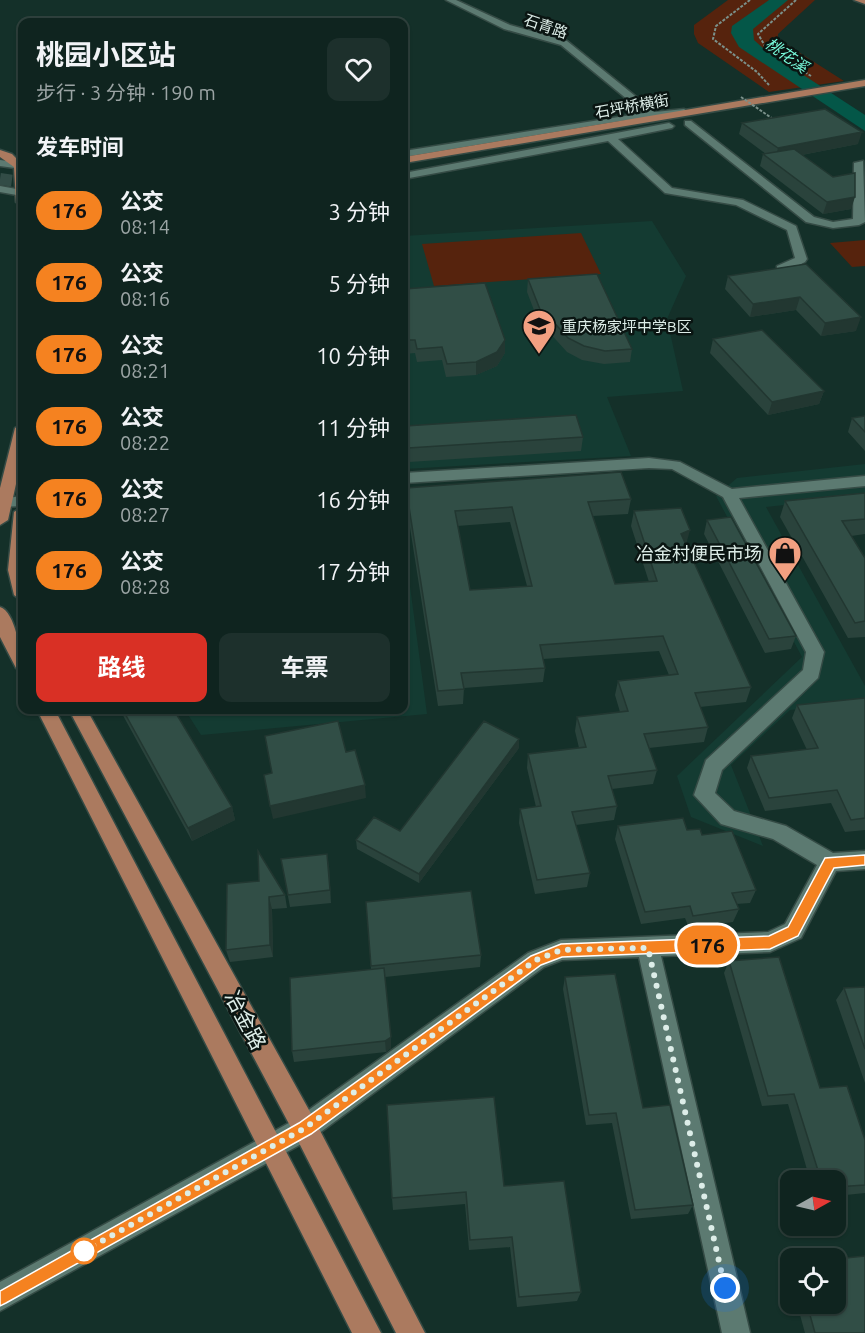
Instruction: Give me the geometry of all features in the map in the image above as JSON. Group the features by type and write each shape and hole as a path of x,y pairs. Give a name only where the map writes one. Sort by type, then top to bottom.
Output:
{"main road":[{"path":"858,0 865,2"},
{"name":"石坪桥横街","path":"408,166 669,126 688,117 794,94 865,83"},
{"name":"石坪桥横街","path":"408,159 688,117 854,96"},
{"path":"0,144 18,151"},
{"path":"0,153 18,164"},
{"path":"0,520 18,445"},
{"path":"18,551 16,570 18,578"},
{"path":"0,613 18,654"},
{"name":"冶金路","path":"48,714 367,1333"},
{"name":"冶金路","path":"80,714 305,1128 411,1333"}],"street":[{"name":"石青路","path":"450,0 507,27 564,43 653,115"},
{"path":"408,153 653,115 688,117 810,220 833,225 859,222 859,163"},
{"path":"408,175 612,139 669,126"},
{"path":"612,139 669,191 739,202 792,228 801,260 781,269"},
{"path":"0,163 18,166"},
{"path":"0,189 18,195"},
{"path":"408,478 649,463 675,465 729,494 815,652 812,673 713,766 704,795 728,818 779,832 830,862 865,860"},
{"path":"729,494 865,481"},
{"path":"4,503 18,501"},
{"path":"0,1297 305,1128 536,960 561,950 770,942 793,931 830,862"},
{"path":"648,948 736,1333"}],"path":[{"path":"750,0 716,26 713,39 757,72 775,92"},
{"path":"796,0 764,26 758,34 765,46 813,77 811,77"},
{"path":"741,97 773,120 764,121"}],"shaded area":[{"path":"728,0 815,0 778,34 778,39 844,81 769,92 698,43 694,34 694,25"},
{"path":"769,0 788,0 753,29 754,40 765,50 865,115 865,131 739,47 731,33 732,26"},
{"name":"重庆杨家坪中学B区","path":"652,221 686,276 667,319 683,391 607,397 631,456 408,469 408,236"},
{"path":"581,233 601,274 434,286 422,244"},
{"path":"865,240 865,266 852,267 830,243"},
{"name":"冶金村便民市场","path":"865,464 865,496 766,507 865,686 865,701 790,710 731,765 763,846 691,817 677,776 802,657 716,496 737,478"},
{"path":"408,571 427,714 201,735 188,714 408,714"}],"building":[{"path":"825,109 862,132 778,148 742,123"},
{"path":"794,149 833,177 855,173 855,197 827,202 763,154"},
{"path":"806,264 861,317 825,323 800,297 753,304 728,276"},
{"path":"597,274 632,349 605,351 584,346 568,338 549,317 543,317 528,279"},
{"path":"485,283 505,340 497,352 476,362 447,364 442,347 417,349 415,340 408,340 408,289"},
{"path":"762,330 824,391 772,402 713,339"},
{"path":"576,415 583,437 408,448 408,426"},
{"path":"865,416 865,432 852,418"},
{"path":"621,472 631,499 588,502 615,584 657,581 634,511 681,508 690,530 681,534 751,687 695,693 708,727 644,734 657,770 608,776 617,806 572,812 590,873 537,880 520,809 541,806 528,754 586,747 577,717 628,711 618,681 678,674 663,636 540,645 545,668 461,673 464,689 438,691 408,501 408,488","holes":["512,507 532,586 470,590 455,511"]},
{"path":"865,493 865,519 842,521 865,558 865,621 855,623 785,501"},
{"path":"731,517 796,636 769,639 707,520"},
{"path":"865,698 865,818 851,820 837,790 769,798 751,756 818,748 797,705"},
{"path":"125,714 176,714 232,807 188,828"},
{"path":"338,721 346,752 355,750 365,785 270,806 264,775 272,773 265,736"},
{"path":"484,721 519,739 419,874 356,840 374,817 400,831"},
{"path":"683,818 687,830 700,829 702,835 732,831 756,890 732,893 739,909 693,916 690,906 645,912 618,826"},
{"path":"258,851 285,895 269,897 270,945 226,950 227,884 259,881"},
{"path":"327,854 330,890 288,895 281,859"},
{"path":"471,891 481,955 371,966 366,902"},
{"path":"779,957 820,1088 847,1086 865,1140 865,1185 846,1186 846,1170 818,1170 794,1094 768,1096 729,961"},
{"path":"384,968 391,1037 385,1041 292,1051 290,978"},
{"path":"615,974 643,1108 670,1105 693,1205 635,1210 616,1113 589,1115 565,977"},
{"path":"865,987 865,1049 844,988"},
{"path":"494,1097 504,1186 564,1181 581,1292 519,1297 512,1237 470,1240 466,1192 392,1198 387,1105"},
{"path":"865,1256 865,1333 815,1333 810,1314 846,1314 846,1258"}],"tunnel":[{"path":"0,179 18,181"}],"bus line":[{"name":"176","path":"0,1297 305,1128 536,960 561,950 770,942 793,931 830,862 865,860"}],"place":[{"name":"重庆杨家坪中学B区","path":"539,355"},
{"name":"冶金村便民市场","path":"785,582"}],"route":[{"path":"84,1251 305,1128 536,960 561,950 648,948 725,1288"}],"water label":[{"name":"桃花溪","path":"787,55"}]}
